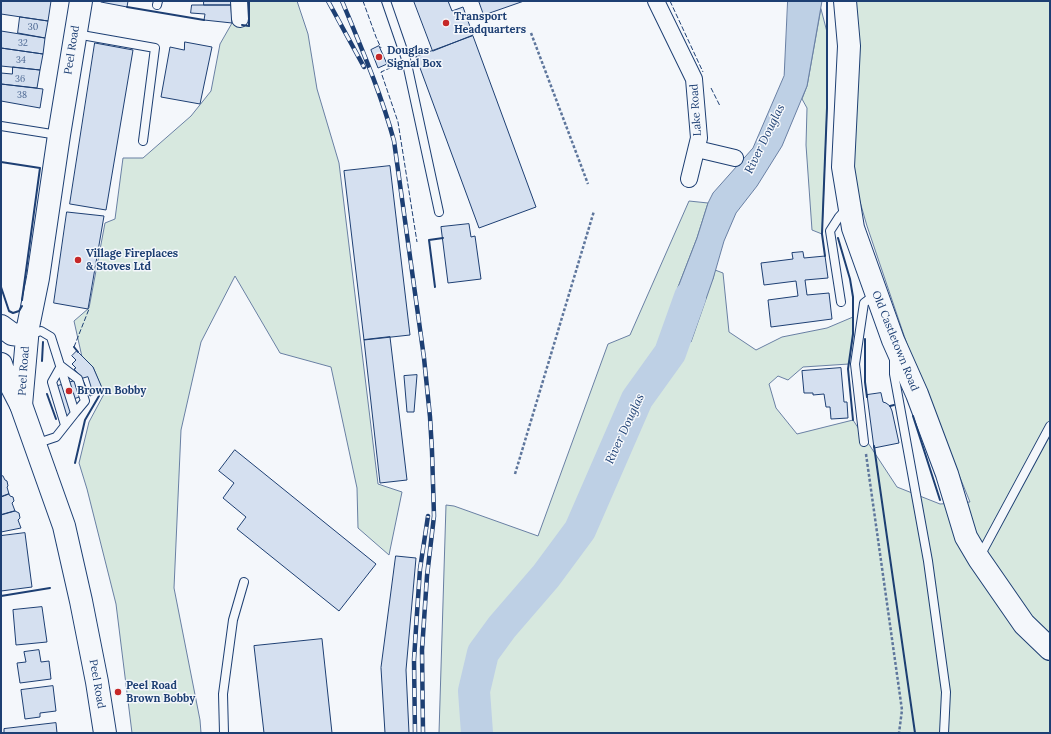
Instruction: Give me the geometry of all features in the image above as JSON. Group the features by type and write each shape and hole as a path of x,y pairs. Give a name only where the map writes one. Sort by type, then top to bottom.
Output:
{"main road":[{"name":"Peel Road","path":"81,1 38,278 27,336 21,405 64,526 83,609 105,733"},
{"name":"Old Castletown Road","path":"845,1 849,46 843,167 853,228 893,340 917,394 947,474 966,538 1024,624 1050,649"},
{"path":"1,326 12,334 27,336"},
{"path":"1,364 21,405"}],"street":[{"path":"239,1 240,19"},
{"name":"Lake Road","path":"656,1 694,79 699,138 689,179"},
{"path":"697,149 735,158"}],"lane":[{"path":"386,1 406,59 439,212"},
{"path":"75,34 155,48 143,141"},
{"path":"1,126 59,135"},
{"path":"841,302 830,230 849,206"},
{"path":"864,442 855,364 864,303 876,294"},
{"path":"27,336 41,331 51,337 75,413"},
{"path":"893,340 894,374 928,561 946,692 944,733"},
{"path":"34,444 56,436 85,401 78,379 61,366"},
{"path":"61,366 52,382 65,425"},
{"path":"979,558 1050,426"},
{"path":"224,733 223,694 232,620 244,582"}],"path":[{"path":"531,33 588,184"},
{"path":"515,474 594,211"},
{"path":"864,442 902,710 899,733"}],"shaded area":[{"path":"249,1 297,1 308,34 317,89 339,163 378,484 402,492 389,555 358,528 357,488 331,367 280,353 235,276 201,342 181,430 174,588 200,720 201,733 132,733 116,604 79,463 89,422 104,394 93,367 82,357 74,321 89,308 105,223 115,219 123,158 143,158 191,116 211,91 220,44 232,23 249,26"},
{"path":"853,1 1050,1 1050,733 439,733 446,505 454,506 538,536 608,344 630,335 689,201 708,203 697,238 675,295 665,335 713,279 715,270 723,273 729,332 756,350 782,337 827,328 853,317 853,334 849,364 803,367 788,380 778,376 769,384 776,408 797,434 853,420 897,487 940,504 970,502 913,362 867,226 854,181"},
{"path":"821,9 827,32 827,108 822,234 812,230 806,145 807,108 802,99 807,86"}],"water":[{"path":"788,1 822,1 807,86 782,146 757,186 736,213 724,241 713,279 691,342 664,335 675,295 697,238 708,203 713,193 753,148 784,76"}],"building":[{"path":"1,1 51,1 48,21 1,14"},
{"path":"101,1 128,1 127,7"},
{"path":"204,1 231,1 231,5 204,5"},
{"name":"Transport Headquarters","path":"414,1 448,1 452,11 463,7 473,35 433,51"},
{"path":"479,1 524,1 484,15"},
{"path":"192,5 231,5 232,23 204,20 205,14 191,13"},
{"path":"20,17 48,21 45,38 18,33"},
{"path":"1,31 45,38 43,54 1,48"},
{"path":"473,36 536,207 479,228 416,57"},
{"path":"185,42 212,47 200,104 161,97 170,47 184,50"},
{"path":"95,43 133,50 106,210 70,204"},
{"name":"Douglas Signal Box","path":"379,46 387,64 378,68 371,50"},
{"path":"1,48 43,54 40,70 1,66"},
{"path":"13,67 40,70 37,88 1,84 1,73 12,74"},
{"path":"1,84 43,89 40,108 1,101"},
{"path":"390,166 410,335 364,340 344,171"},
{"name":"Village Fireplaces & Stoves Ltd","path":"67,212 104,216 88,309 54,303"},
{"path":"469,224 471,237 475,236 481,279 448,283 441,227"},
{"path":"803,252 804,258 825,256 828,278 805,280 807,295 829,293 832,319 771,327 768,300 798,296 796,281 764,285 761,263 793,259 792,253"},
{"path":"390,337 407,480 380,483 364,340"},
{"path":"77,351 93,367 103,390 90,396 82,378 74,369 76,368 72,364 76,360 72,356"},
{"path":"841,368 844,402 847,402 848,418 831,419 830,407 826,407 824,394 813,395 813,393 804,393 802,371"},
{"path":"417,375 414,412 407,412 404,376"},
{"path":"88,377 93,393 73,399 77,415 60,420 51,388"},
{"path":"881,393 883,402 890,406 892,411 899,443 874,448 867,395"},
{"path":"235,450 376,564 339,611 237,529 246,517 223,498 234,483 219,471"},
{"path":"3,476 7,481 9,494 1,497 1,477"},
{"path":"9,494 13,497 14,501 12,503 15,511 1,515 1,497"},
{"path":"15,511 19,513 20,518 18,520 21,528 1,532 1,515"},
{"path":"25,533 32,587 1,591 1,536"},
{"path":"396,556 416,558 406,670 409,733 385,733 381,668"},
{"path":"42,607 47,642 16,645 13,610"},
{"path":"322,639 332,733 264,733 254,646"},
{"path":"39,650 41,662 49,661 51,679 20,683 17,663 26,662 24,652"},
{"path":"53,686 56,711 40,713 40,717 25,719 21,690"},
{"path":"56,723 57,733 4,733 4,729"}],"waterway":[{"name":"River Douglas","path":"477,733 474,691 483,653 502,627 546,576 580,530 637,399 670,353 690,297"}],"railway":[{"path":"328,1 364,67"},
{"path":"342,1 377,88 394,141 424,358 430,417 434,516 427,576 422,650 423,733"},
{"path":"415,733 414,660 420,569 428,516"}],"fence":[{"path":"363,1 381,48"},
{"path":"670,1 703,72"},
{"path":"386,61 390,68 381,72 398,122 417,242"},
{"path":"711,88 720,106"},
{"path":"74,347 89,309"}],"wall":[{"path":"242,25 249,26 249,1"},
{"path":"825,256 822,234 827,108 827,1"},
{"path":"127,7 204,20"},
{"path":"1,162 40,168 22,300"},
{"path":"435,287 429,240 443,238"},
{"path":"838,238 850,279 853,297 853,334 848,369 853,420"},
{"path":"1,287 9,311 13,313 19,311 22,306"},
{"path":"865,339 865,382 867,397"},
{"path":"42,361 43,342"},
{"path":"74,347 78,352"},
{"path":"47,394 56,419"},
{"path":"75,463 85,420 99,396"},
{"path":"890,406 894,405"},
{"path":"913,416 940,500"},
{"path":"874,446 915,733"},
{"path":"1,596 50,588"}],"place":[{"name":"Transport Headquarters","path":"446,23"},
{"name":"Douglas Signal Box","path":"379,57"},
{"name":"Village Fireplaces & Stoves Ltd","path":"78,260"},
{"name":"Brown Bobby","path":"69,391"},
{"name":"Peel Road Brown Bobby","path":"118,692"}]}
